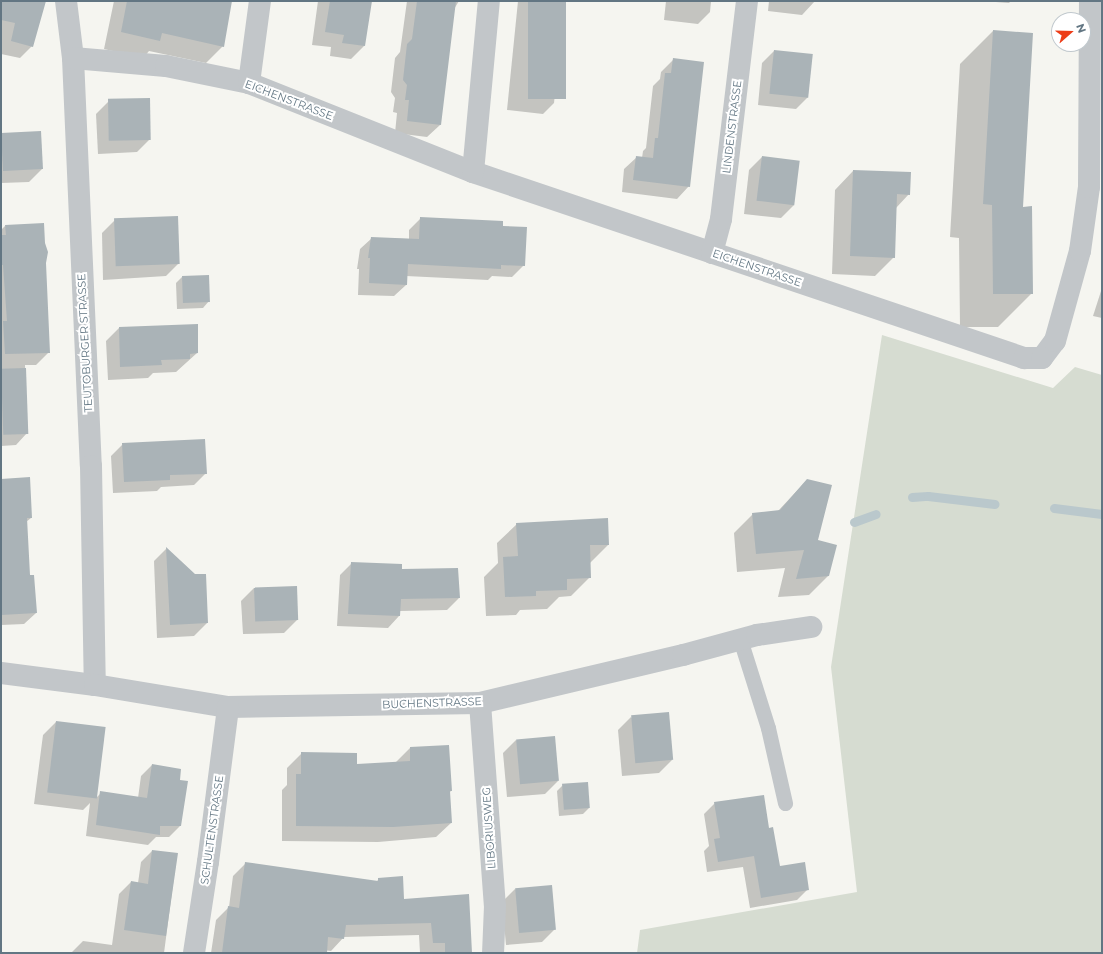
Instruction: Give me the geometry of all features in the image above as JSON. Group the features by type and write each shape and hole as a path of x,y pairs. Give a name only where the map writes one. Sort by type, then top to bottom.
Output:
{"street":[{"name":"TEUTOBURGER STRASSE","path":"66,1 73,58 91,466 95,685"},
{"path":"250,83 260,1"},
{"path":"473,172 489,1"},
{"name":"LINDENSTRASSE","path":"712,252 720,219 747,1"},
{"path":"1090,1 1096,188"},
{"name":"EICHENSTRASSE","path":"73,58 166,66 250,83 473,172 1024,358 1042,358 1055,341 1096,188"},
{"name":"BUCHENSTRASSE","path":"1,673 95,685 228,707 480,704 756,635 811,627"},
{"name":"LIBORIUSWEG","path":"480,704 496,906 493,953"},
{"name":"SCHULTENSTRASSE","path":"194,953 208,862 228,707"}],"lane":[{"path":"740,640 768,728 785,802"}],"shaded area":[{"path":"882,335 1053,388 1075,367 1102,375 1102,953 637,953 640,930 857,892 831,667"}],"building":[{"path":"1,1 46,1 33,47 11,41 15,23 1,20"},
{"path":"127,1 232,1 224,47 162,33 160,41 121,32"},
{"path":"330,1 372,1 365,46 342,43 344,35 325,32"},
{"path":"417,1 456,1 441,125 407,121 409,100 405,100 407,85 403,80 407,44 412,39"},
{"path":"528,1 566,1 566,99 528,99"},
{"path":"993,30 1033,33 1023,207 1032,206 1033,294 993,294 992,205 983,204"},
{"path":"774,50 813,54 808,98 769,94"},
{"path":"673,58 704,62 690,187 633,180 636,156 653,158 655,138 658,138 665,73 671,73"},
{"path":"150,98 151,140 109,141 108,99"},
{"path":"41,131 43,169 3,171 1,133"},
{"path":"762,156 800,161 794,205 757,201"},
{"path":"853,170 911,172 910,195 897,194 895,258 850,256"},
{"path":"178,216 180,264 116,266 114,218"},
{"path":"420,217 503,221 503,226 527,227 525,266 501,265 501,269 408,264 407,285 369,283 370,258 368,258 371,237 419,239"},
{"path":"44,223 45,243 48,252 46,263 50,353 5,354 3,321 7,321 3,265 1,265 1,235 6,235 5,225"},
{"path":"209,275 210,302 183,303 182,276"},
{"path":"198,324 198,353 190,354 190,359 161,360 162,365 120,367 119,327"},
{"path":"26,368 28,434 3,435 1,369"},
{"path":"205,439 207,474 170,475 170,480 124,482 122,443"},
{"path":"30,477 32,518 27,518 30,575 34,575 37,613 1,615 1,479"},
{"path":"807,479 832,485 818,540 837,545 829,576 796,579 804,550 756,554 752,513 780,510"},
{"path":"608,518 609,545 590,545 591,578 567,579 567,590 536,591 536,596 505,597 503,557 518,556 516,523"},
{"path":"166,547 195,574 206,574 208,623 170,625"},
{"path":"351,562 402,564 402,569 458,568 460,598 401,599 400,616 348,614"},
{"path":"297,586 298,620 255,621 254,588"},
{"path":"669,712 673,760 635,763 631,715"},
{"path":"56,721 106,727 97,799 47,792"},
{"path":"555,736 559,781 520,784 516,739"},
{"path":"449,745 452,791 450,791 452,823 393,827 296,826 296,774 301,774 301,752 357,753 357,764 410,761 410,747"},
{"path":"152,764 181,769 180,780 188,781 181,826 160,826 160,835 96,825 100,791 147,798"},
{"path":"588,782 590,808 564,810 562,784"},
{"path":"764,795 769,828 773,827 780,866 805,862 809,890 761,898 754,856 718,862 714,839 720,838 714,802"},
{"path":"152,850 178,853 166,936 124,930 131,881 148,884"},
{"path":"245,862 378,881 378,878 403,876 404,899 469,894 472,953 445,953 445,943 433,943 431,923 346,925 344,939 328,937 327,953 222,953 228,906 239,908"},
{"path":"552,885 556,930 519,933 515,888"}],"waterway":[{"path":"912,497 928,496 995,504"},
{"path":"1054,508 1102,514"},
{"path":"854,522 876,514"}]}
